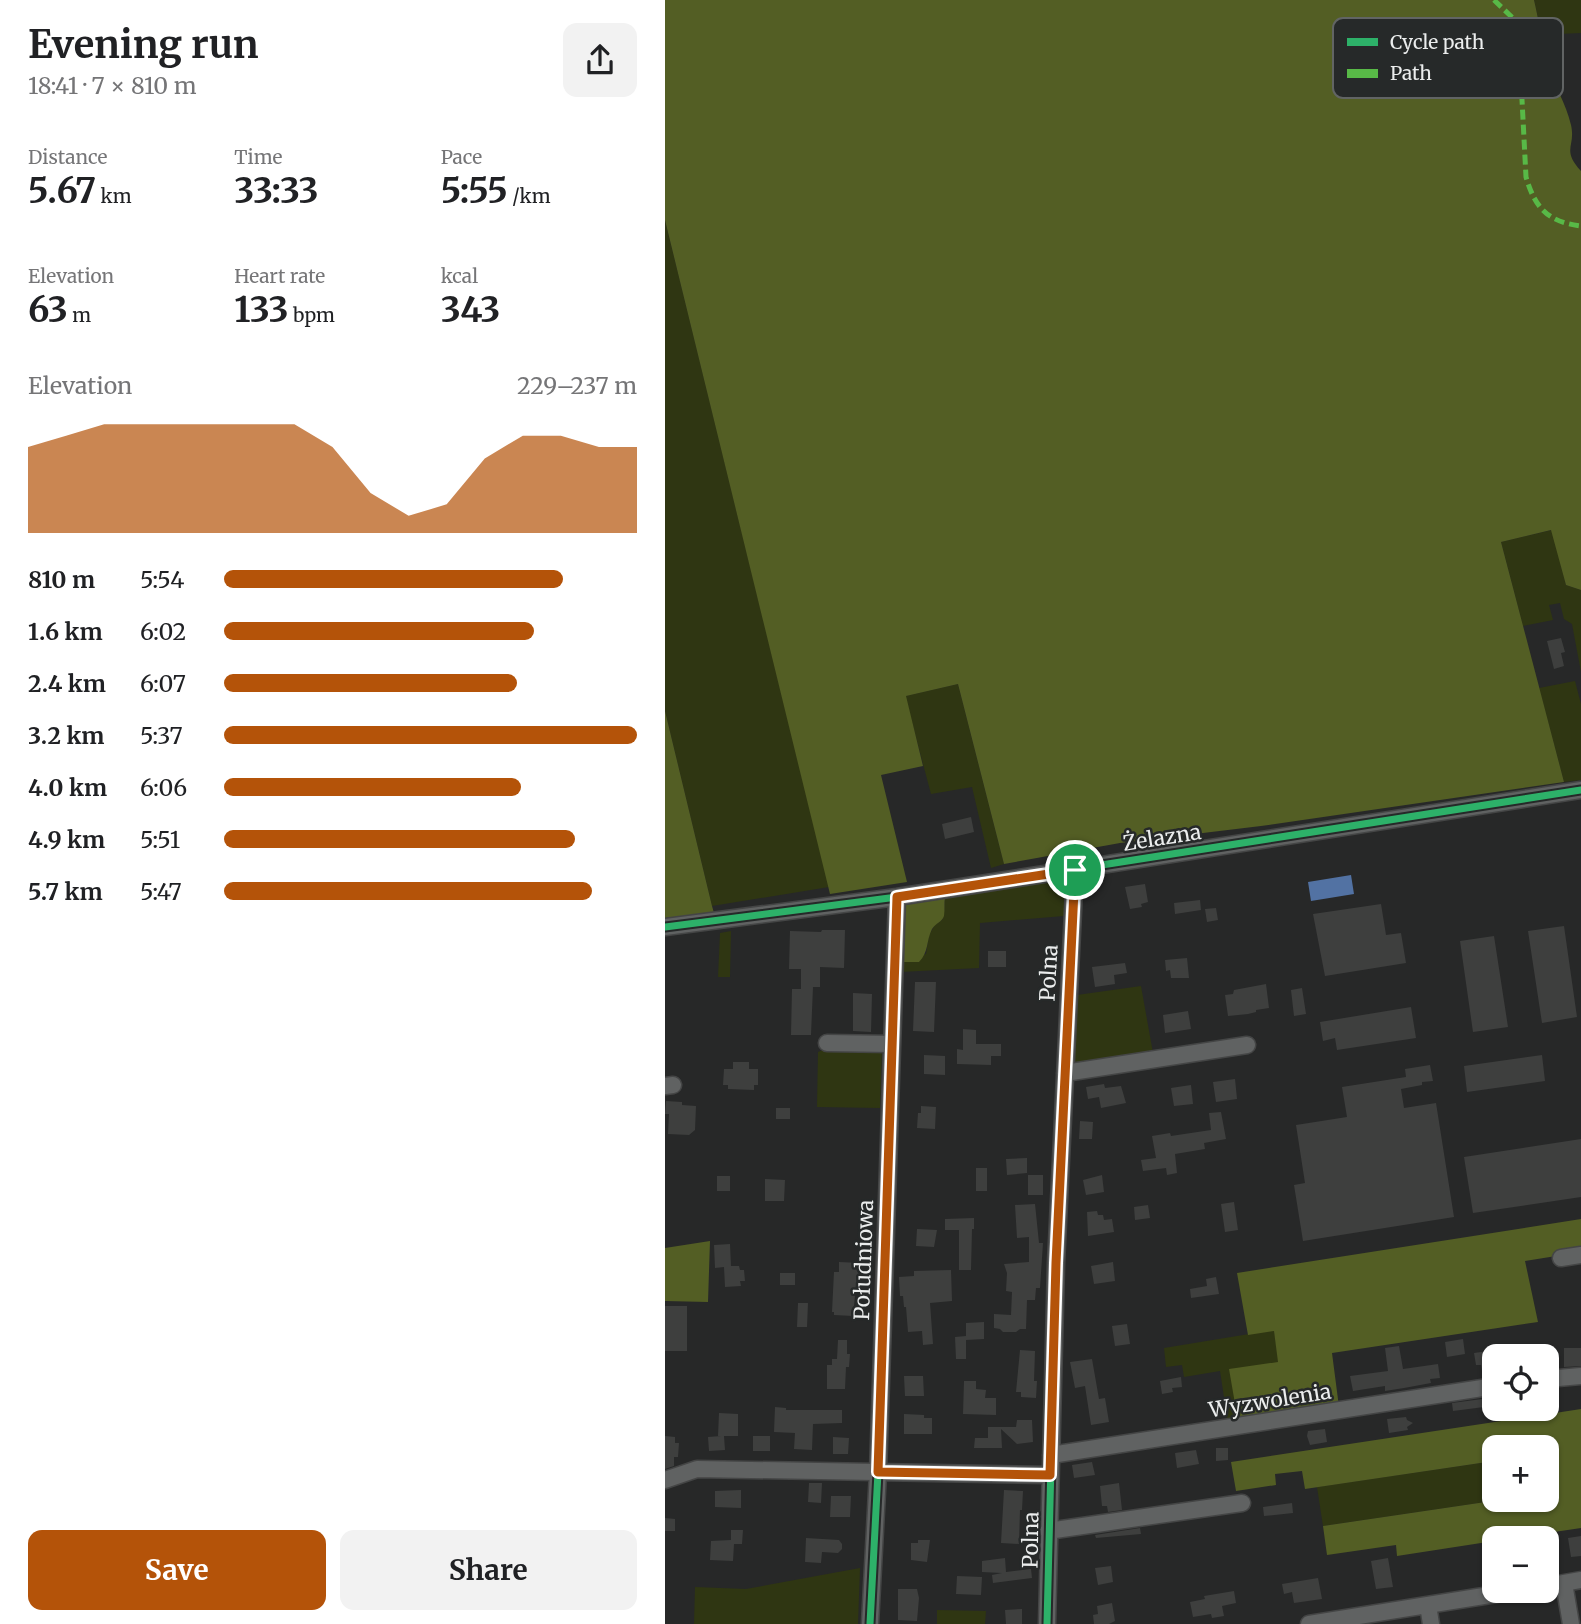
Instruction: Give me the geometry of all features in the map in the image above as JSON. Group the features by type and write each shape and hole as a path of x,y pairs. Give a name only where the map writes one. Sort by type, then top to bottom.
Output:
{"street":[{"name":"Żelazna","path":"665,927 897,897 1581,790"},
{"name":"Polna","path":"1047,1624 1050,1475 1075,870"},
{"name":"Południowa","path":"870,1624 878,1472 897,897"},
{"path":"827,1043 892,1044"},
{"path":"1065,1073 1247,1045"},
{"path":"1561,1258 1581,1255"},
{"path":"1559,1378 1581,1376"},
{"name":"Wyzwolenia","path":"1051,1455 1482,1388"},
{"path":"665,1480 697,1469 1050,1475"},
{"path":"1048,1531 1242,1503"},
{"path":"1559,1584 1581,1580"},
{"path":"1564,1583 1571,1624"},
{"path":"1309,1624 1482,1596"},
{"path":"1427,1605 1431,1624"}],"green space":[{"path":"665,0 1534,0 1538,18 1333,18 1333,98 1561,98 1566,109 1572,132 1570,153 1581,171 1581,590 1566,585 1551,530 1501,542 1564,782 1261,826 1120,843 1004,864 958,684 906,696 923,766 881,775 907,882 830,894 665,220"},
{"path":"1534,0 1581,0 1581,33 1563,34 1563,18 1538,18"},
{"path":"665,220 829,887 712,906 665,711"},
{"path":"1552,530 1566,585 1581,590 1581,672 1572,624 1564,619 1560,603 1549,605 1553,620 1523,626 1501,542"},
{"path":"1575,681 1581,704 1581,780 1564,782 1539,688"},
{"path":"958,684 1004,864 991,868 972,787 931,794 905,696"},
{"path":"665,711 712,906 714,913 665,918"},
{"path":"1061,879 1066,883 1064,916 980,923 979,968 900,972 901,962 926,954 929,935 944,914 945,897"},
{"path":"945,897 944,916 932,929 922,958 919,962 901,962 904,906"},
{"path":"731,931 730,977 718,977 720,933"},
{"path":"1141,986 1153,1053 1079,1065 1074,1060 1077,995"},
{"path":"825,1049 882,1049 880,1108 817,1107 818,1052"},
{"path":"1581,1219 1581,1252 1525,1261 1538,1322 1332,1353 1339,1407 1238,1421 1229,1369 1278,1362 1274,1331 1248,1335 1237,1273"},
{"path":"710,1241 708,1302 665,1301 665,1248"},
{"path":"1274,1330 1279,1362 1238,1421 1221,1424 1227,1417 1220,1371 1184,1377 1182,1365 1166,1367 1164,1348"},
{"path":"1581,1409 1581,1528 1559,1531 1559,1526 1482,1526 1482,1543 1397,1556 1396,1545 1327,1555 1323,1526 1482,1503 1482,1512 1559,1512 1559,1435 1482,1435 1482,1463 1305,1489 1302,1471 1275,1474 1276,1485 1236,1491 1231,1462 1502,1421 1559,1421 1559,1412"},
{"path":"1482,1463 1482,1503 1323,1526 1317,1487"},
{"path":"860,1568 858,1624 694,1624 695,1587 746,1589"},
{"path":"937,1610 986,1611 985,1624 937,1624"}],"water":[{"path":"1351,875 1354,894 1311,901 1308,882"}],"building":[{"path":"1561,638 1565,652 1561,653 1564,666 1554,669 1547,641"},
{"path":"971,817 974,832 945,839 942,824"},
{"path":"1145,884 1148,902 1141,904 1142,907 1130,909 1125,887"},
{"path":"1200,900 1201,910 1175,914 1174,903"},
{"path":"1381,904 1386,935 1401,933 1406,963 1325,976 1313,914"},
{"path":"1216,908 1218,920 1207,922 1205,909"},
{"path":"1564,926 1577,1017 1542,1023 1528,931"},
{"path":"845,930 844,968 820,967 820,987 813,987 811,1035 791,1035 792,989 801,989 801,969 789,969 790,931"},
{"path":"1494,936 1508,1027 1473,1032 1460,941"},
{"path":"988,951 1006,951 1006,967 988,967"},
{"path":"1187,958 1189,978 1171,978 1170,970 1166,971 1165,960"},
{"path":"1125,963 1127,973 1114,975 1115,984 1095,987 1092,967"},
{"path":"915,982 936,982 934,1032 913,1031"},
{"path":"1266,984 1269,1008 1228,1016 1225,995 1233,994 1234,990"},
{"path":"1302,988 1306,1014 1294,1016 1291,990"},
{"path":"853,993 872,994 871,1032 853,1031"},
{"path":"1411,1007 1416,1038 1337,1050 1335,1038 1323,1041 1320,1022"},
{"path":"1188,1011 1191,1029 1165,1033 1163,1015"},
{"path":"963,1029 976,1030 976,1044 1001,1044 1001,1056 991,1056 991,1065 957,1064 957,1049 963,1050"},
{"path":"924,1055 945,1056 945,1075 924,1074"},
{"path":"1542,1055 1545,1081 1467,1092 1464,1066"},
{"path":"733,1062 749,1062 749,1069 758,1069 758,1085 754,1085 754,1090 728,1089 728,1085 723,1085 724,1069 733,1069"},
{"path":"1430,1065 1433,1081 1401,1089 1404,1108 1436,1103 1454,1217 1303,1241 1294,1185 1305,1183 1296,1125 1347,1117 1342,1087 1406,1077 1405,1069"},
{"path":"1235,1079 1237,1099 1216,1102 1213,1082"},
{"path":"1104,1084 1105,1088 1121,1086 1126,1103 1101,1108 1099,1097 1088,1099 1086,1087"},
{"path":"1191,1085 1193,1104 1174,1106 1171,1088"},
{"path":"666,1101 696,1106 695,1130 689,1135 668,1134 669,1114 665,1114"},
{"path":"921,1106 936,1107 935,1129 917,1128"},
{"path":"776,1108 790,1108 790,1119 776,1119"},
{"path":"1221,1112 1226,1139 1204,1143 1205,1149 1175,1154 1177,1173 1167,1175 1166,1168 1143,1171 1141,1160 1156,1158 1152,1136 1211,1130 1209,1113"},
{"path":"1080,1121 1093,1122 1092,1139 1079,1139"},
{"path":"1581,1139 1581,1197 1473,1213 1464,1157"},
{"path":"1027,1158 1027,1173 1007,1175 1006,1159"},
{"path":"976,1168 987,1168 987,1191 976,1191"},
{"path":"1028,1175 1043,1175 1043,1195 1028,1195"},
{"path":"1102,1175 1104,1192 1086,1195 1083,1180"},
{"path":"717,1176 730,1176 730,1191 717,1191"},
{"path":"765,1179 785,1180 784,1201 765,1201"},
{"path":"1234,1202 1238,1230 1225,1232 1221,1204"},
{"path":"1035,1204 1039,1243 1043,1243 1040,1288 1036,1288 1035,1300 1027,1300 1026,1329 1003,1332 994,1328 994,1314 1011,1315 1012,1292 1006,1291 1007,1273 1004,1264 1029,1262 1029,1237 1017,1238 1015,1205"},
{"path":"1148,1205 1150,1218 1135,1220 1134,1207"},
{"path":"1097,1211 1098,1215 1103,1215 1104,1220 1112,1219 1114,1232 1088,1236 1087,1212"},
{"path":"974,1218 971,1270 959,1270 959,1230 945,1230 945,1219"},
{"path":"917,1229 937,1230 934,1247 916,1246"},
{"path":"730,1244 731,1266 739,1266 740,1270 744,1270 745,1281 740,1281 741,1286 725,1287 724,1267 715,1268 714,1245"},
{"path":"839,1262 860,1263 853,1316 834,1315 832,1312 834,1272 839,1272"},
{"path":"1113,1262 1115,1281 1094,1284 1091,1266"},
{"path":"951,1270 952,1301 930,1303 933,1344 923,1345 922,1331 908,1332 899,1277 914,1276 914,1271"},
{"path":"780,1273 795,1273 795,1285 780,1285"},
{"path":"1216,1277 1219,1294 1191,1298 1190,1289 1207,1286 1206,1279"},
{"path":"798,1303 808,1303 807,1327 797,1327"},
{"path":"665,1306 687,1306 687,1351 665,1351"},
{"path":"984,1322 984,1339 966,1340 966,1359 956,1359 955,1337 966,1336 966,1323"},
{"path":"1127,1324 1130,1344 1115,1346 1112,1326"},
{"path":"1463,1339 1465,1354 1447,1357 1445,1342"},
{"path":"838,1340 847,1340 847,1354 850,1354 849,1367 846,1367 845,1389 827,1389 827,1365 832,1365 832,1359 837,1359"},
{"path":"1399,1346 1403,1369 1438,1364 1440,1378 1430,1379 1431,1383 1385,1391 1385,1386 1353,1391 1350,1376 1388,1371 1385,1348"},
{"path":"1564,1348 1581,1348 1581,1366 1564,1367"},
{"path":"1020,1350 1035,1351 1036,1398 1021,1397 1021,1392 1016,1392"},
{"path":"1482,1352 1482,1371 1481,1365 1476,1365 1474,1353"},
{"path":"1092,1359 1099,1399 1105,1398 1109,1422 1091,1425 1085,1386 1075,1388 1070,1362"},
{"path":"904,1376 923,1376 924,1396 905,1396"},
{"path":"1181,1377 1182,1387 1172,1388 1173,1392 1162,1394 1160,1381"},
{"path":"964,1381 976,1381 976,1389 986,1390 985,1398 996,1398 996,1415 963,1414"},
{"path":"1482,1399 1482,1407 1453,1411 1452,1403"},
{"path":"775,1407 786,1410 842,1410 842,1423 813,1424 812,1450 794,1449 795,1433 774,1432"},
{"path":"719,1413 738,1414 738,1436 724,1436 725,1450 709,1451 708,1437 721,1436 718,1436"},
{"path":"904,1414 932,1418 932,1434 904,1434"},
{"path":"1406,1417 1413,1423 1407,1427 1408,1430 1389,1433 1387,1419"},
{"path":"1017,1420 1032,1420 1033,1442 1017,1444 1001,1429 1002,1448 974,1448 975,1438 988,1438 988,1427 1016,1427"},
{"path":"1325,1429 1327,1442 1310,1445 1308,1431"},
{"path":"665,1436 675,1437 675,1443 679,1443 674,1466 665,1469"},
{"path":"753,1436 770,1436 770,1451 753,1451"},
{"path":"833,1437 849,1438 848,1454 833,1454"},
{"path":"1216,1448 1228,1448 1228,1460 1216,1461"},
{"path":"1196,1450 1199,1464 1177,1468 1175,1453"},
{"path":"1092,1462 1095,1475 1074,1478 1072,1465"},
{"path":"809,1483 822,1483 821,1503 808,1502"},
{"path":"1119,1483 1122,1510 1108,1512 1107,1506 1102,1506 1100,1486"},
{"path":"741,1490 741,1508 715,1507 715,1491"},
{"path":"1004,1490 1023,1491 1019,1544 1001,1543"},
{"path":"831,1496 851,1496 850,1517 830,1517"},
{"path":"1292,1503 1293,1513 1264,1516 1263,1507"},
{"path":"665,1518 675,1519 675,1531 665,1531"},
{"path":"1140,1528 1141,1534 1096,1538 1095,1535"},
{"path":"731,1530 743,1530 742,1544 734,1544 733,1561 710,1560 711,1541 731,1540"},
{"path":"1581,1536 1581,1556 1571,1557 1568,1538"},
{"path":"806,1538 839,1540 842,1549 838,1553 822,1552 821,1563 805,1562"},
{"path":"918,1540 930,1540 927,1562 911,1560 911,1543 918,1543"},
{"path":"1005,1558 1006,1572 1031,1569 1032,1578 993,1583 992,1575 1002,1573 982,1572 982,1561"},
{"path":"1388,1558 1393,1587 1376,1589 1371,1561"},
{"path":"1111,1566 1113,1582 1098,1585 1095,1568"},
{"path":"957,1576 982,1577 981,1595 956,1594"},
{"path":"1318,1578 1322,1599 1294,1603 1292,1592 1284,1594 1282,1584"},
{"path":"898,1589 917,1589 917,1621 898,1620"},
{"path":"1234,1591 1236,1603 1222,1606 1224,1616 1212,1618 1211,1614 1193,1617 1190,1602 1205,1599 1204,1596"},
{"path":"1112,1603 1115,1621 1109,1624 1094,1624 1093,1615 1098,1614 1097,1606"},
{"path":"1022,1609 1022,1624 1006,1624 1005,1610"}],"marked path":[{"path":"1494,0 1513,18"},
{"path":"1522,98 1526,177 1534,197 1551,217 1581,226"}],"cycle path":[{"path":"665,927 897,897 1581,790"},
{"path":"1047,1624 1056,1263 1075,870"},
{"path":"870,1624 878,1472 897,897"}],"route":[{"path":"1075,870 1056,1263 1050,1475 878,1472 897,897 1075,870"}]}
